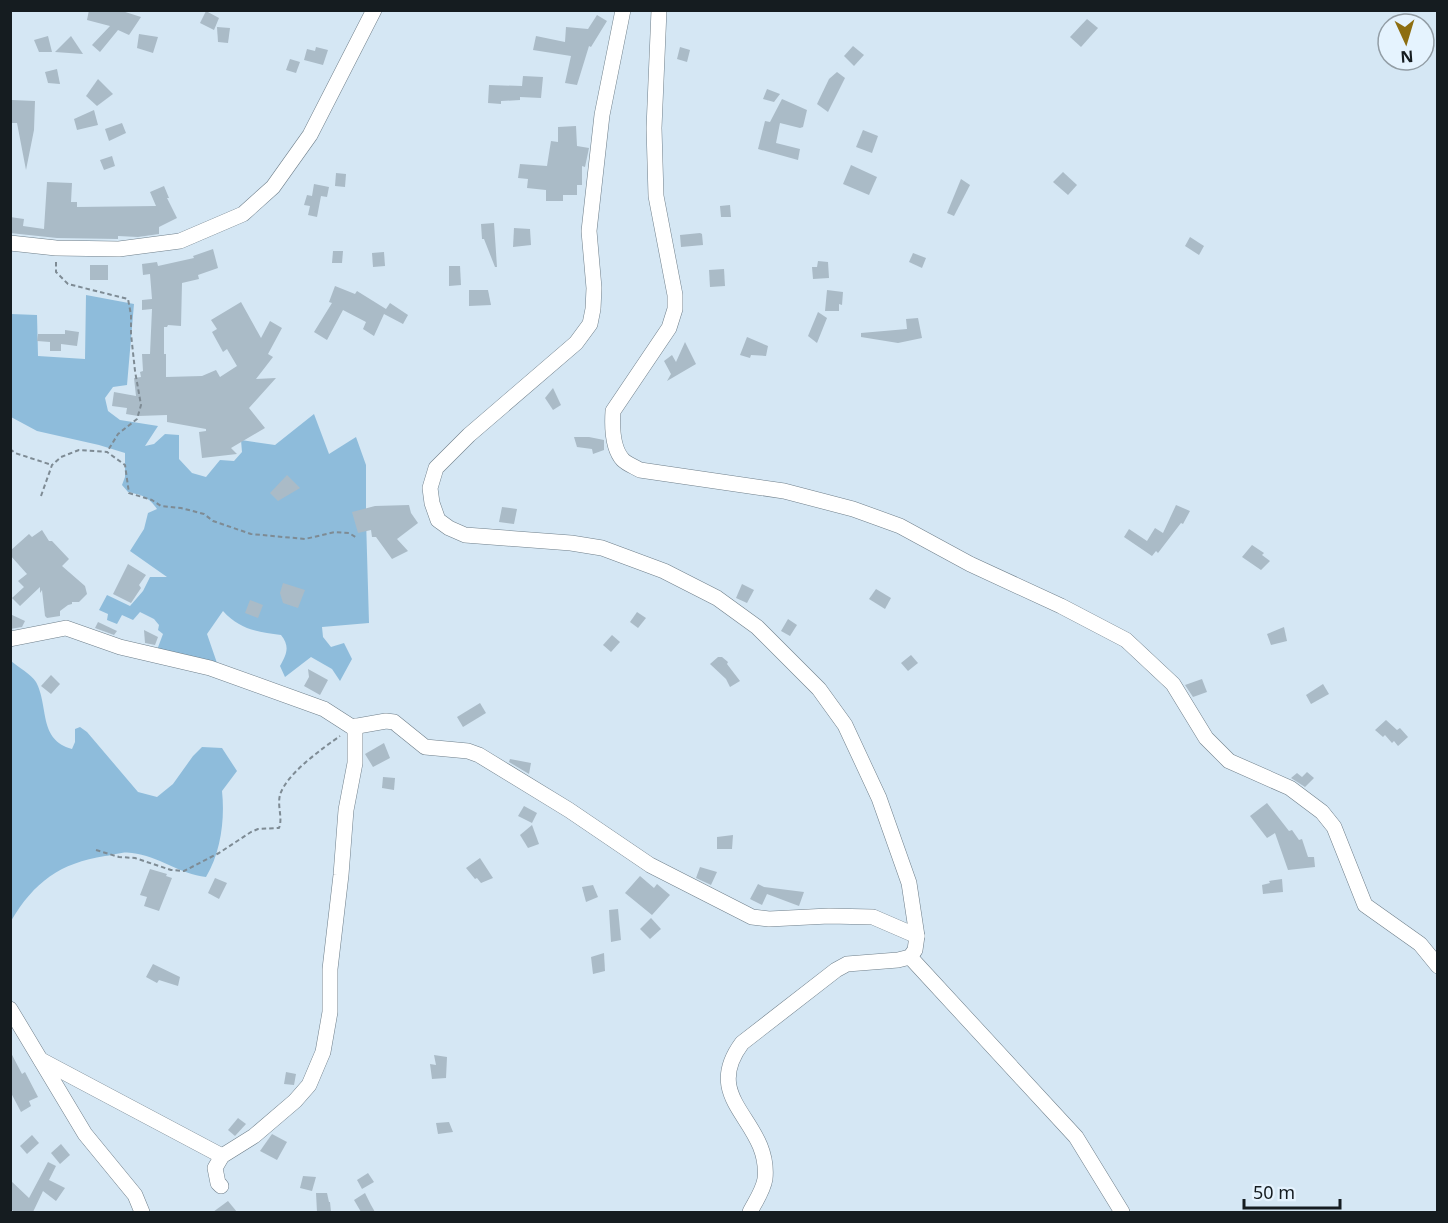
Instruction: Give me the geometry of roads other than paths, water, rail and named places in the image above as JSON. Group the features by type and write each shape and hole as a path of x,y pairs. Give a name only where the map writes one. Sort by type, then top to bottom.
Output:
{"street":[{"path":"10,243 56,248 119,249 180,241 243,214 273,187 310,135 374,10"},
{"path":"623,10 602,115 589,231 594,288 594,309 590,324 576,343 470,435 436,468 430,488 438,520 465,535 571,543 602,548 664,571 717,598 757,627 819,689 845,725 879,798 909,883 917,936 915,950 910,957 898,960 847,964 742,1043 734,1055 727,1075 728,1090 758,1139 764,1159 765,1180 750,1212"},
{"path":"659,10 654,128 656,196 675,295 675,309 669,328 613,411 612,425 616,445 623,459 640,470 784,491 853,509 900,526 970,564 1061,606 1126,640 1173,684 1206,738 1229,761 1290,788 1322,812 1334,827 1365,905 1420,944 1437,966"},
{"path":"10,639 66,628 120,647 210,668 324,709 353,727 394,722 425,747 468,751 479,755 569,810 650,865 752,916 769,919 829,916 873,917 917,936"},
{"path":"221,1186 218,1183 215,1168 222,1156 254,1136 295,1101 309,1085 323,1052 330,1012 331,958 346,810 355,763 353,727"},
{"path":"910,957 1076,1137 1122,1212"},
{"path":"10,1009 85,1134 135,1195 142,1212"},
{"path":"39,1058 222,1156"}]}
